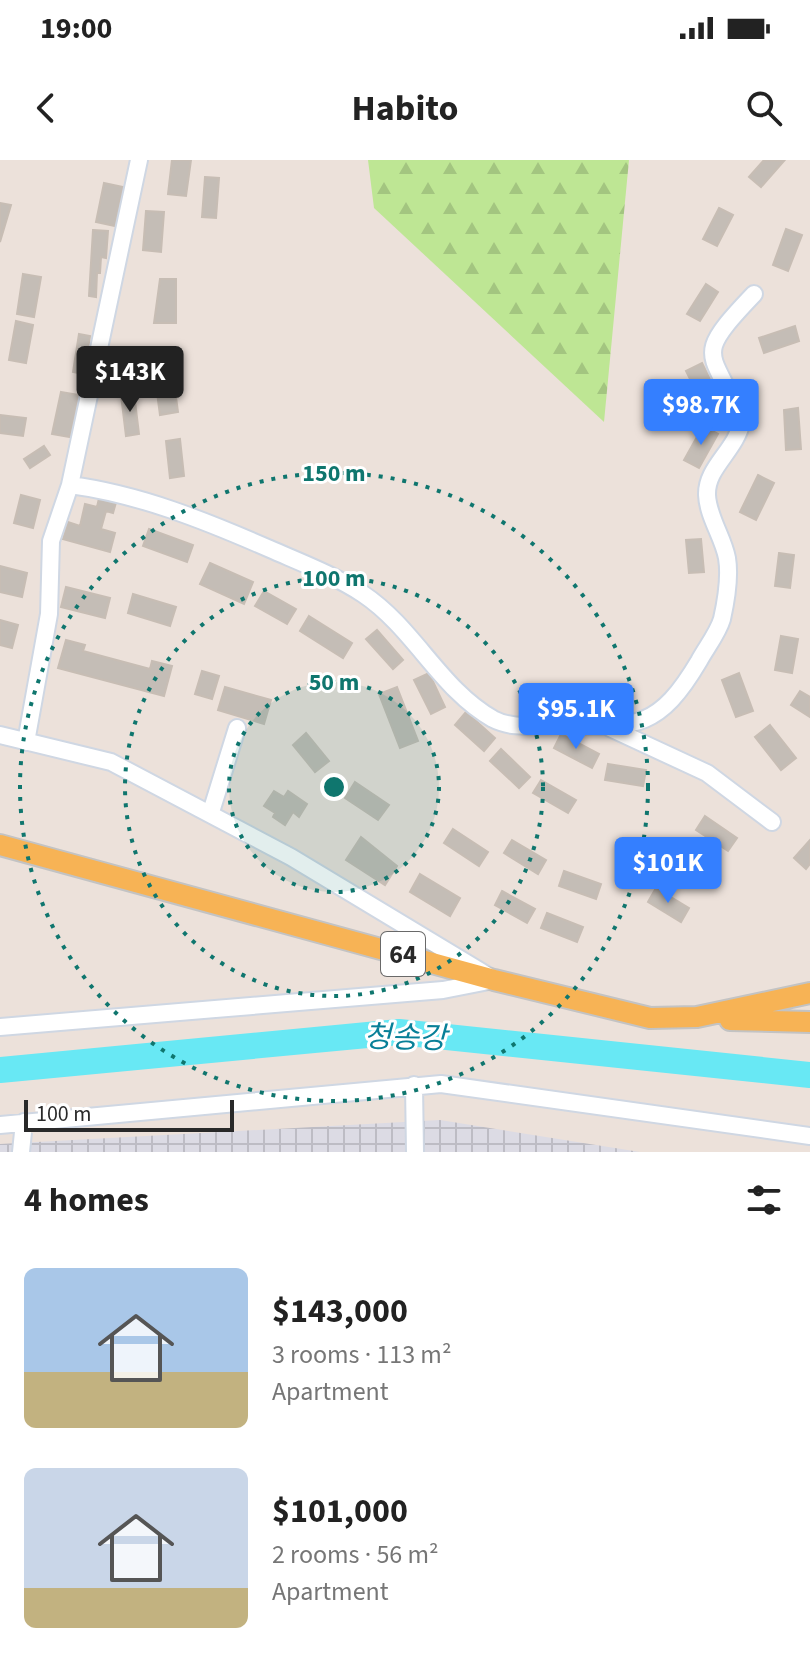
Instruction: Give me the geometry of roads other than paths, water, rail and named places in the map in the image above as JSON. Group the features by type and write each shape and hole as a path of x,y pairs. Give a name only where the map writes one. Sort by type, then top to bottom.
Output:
{"main road":[{"name":"64","path":"0,845 494,980 650,1018 697,1017 810,993"},
{"path":"697,1017 810,1022"}],"street":[{"path":"26,742 49,614 51,541 70,485 139,160"},
{"path":"70,485 103,490 221,527 321,571 363,595 406,630 441,674 472,704 495,720 514,726 609,727 635,723 652,716 678,696 722,621 727,559 707,497 708,481 738,439 742,421 716,371 713,345 722,327 754,294"},
{"path":"609,727 707,773 772,822"},
{"path":"211,812 237,728"},
{"path":"0,735 111,762 211,812 467,960 494,980"},
{"path":"0,1027 443,990 494,980"},
{"path":"0,1125 441,1084 810,1136"},
{"path":"414,1085 415,1152"},
{"path":"21,1152 24,1122"}],"waterway":[{"name":"청송강","path":"0,1070 399,1032 810,1075"}]}
